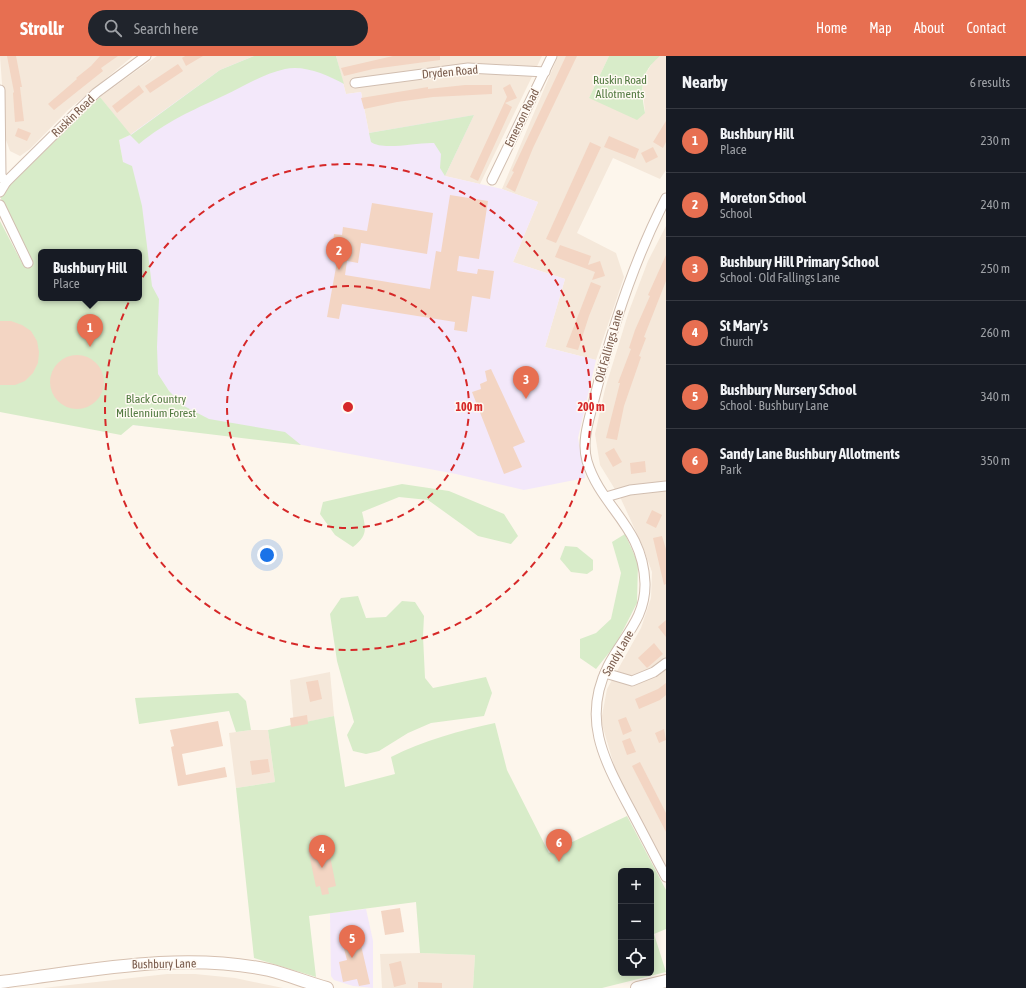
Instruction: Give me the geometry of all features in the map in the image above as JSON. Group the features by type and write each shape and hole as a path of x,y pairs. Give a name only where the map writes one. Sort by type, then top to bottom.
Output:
{"street":[{"name":"Ruskin Road","path":"0,192 6,182 96,94 146,56"},
{"name":"Emerson Road","path":"492,180 552,56"},
{"name":"Dryden Road","path":"355,83 468,68 545,72"},
{"path":"0,90 2,176 6,182"},
{"name":"Old Fallings Lane","path":"606,497 595,480 587,460 585,442 588,425 602,369 618,315 639,258 666,198"},
{"path":"0,205 28,263"},
{"path":"606,497 630,490 666,486"},
{"name":"Sandy Lane","path":"606,497 632,535 639,549 645,584 644,597 637,620 605,673 598,694 596,723 600,746 612,776 666,877"},
{"path":"605,673 632,681 654,672 666,663"},
{"name":"Bushbury Lane","path":"0,982 16,984 128,965 167,962 269,970 327,988"},
{"path":"637,988 666,981"}],"shaded area":[{"path":"0,56 133,56 68,110 30,149 20,156 10,151 6,140"},
{"path":"157,56 254,56 220,70 130,135 100,97"},
{"path":"254,56 336,56 346,94 361,92 369,133 474,115 445,176 502,189 538,202 513,262 565,279 545,347 596,360 578,438 585,478 524,490 456,474 281,441 133,425 146,319 142,281 142,249 138,249 119,140 130,135 220,70"},
{"path":"336,56 542,56 480,184 445,176 473,116 369,133 361,92 346,94"},
{"path":"558,56 609,56 589,98 645,113 642,80 654,60 660,56 666,56 666,170 660,179 613,158 577,233 616,253 624,277 596,360 545,347 565,279 513,262 538,202 502,189"},
{"path":"666,226 666,867 616,772 601,721 607,689 641,628 651,598 652,572 643,547 621,499 600,465 595,434 605,389 629,311 648,261"},
{"path":"330,672 334,716 294,725 290,680"},
{"path":"251,730 268,730 275,782 236,788 229,733"},
{"path":"366,909 373,941 373,988 353,986 334,980 331,976 330,913"},
{"path":"420,953 475,955 473,988 382,988 380,954"},
{"path":"167,974 195,974 235,978 283,988 43,988"}],"green space":[{"name":"Black Country Millennium Forest","path":"254,56 336,56 344,84 316,72 300,68 285,69 261,77 190,112 159,129 139,144 130,135 119,140 123,162 132,166 142,206 152,286 159,299 157,347 158,374 169,391 184,406 209,419 285,432 301,445 133,425 121,435 0,412 0,221 22,263 31,261 5,211 0,195 100,97 131,135 220,70"},
{"name":"Ruskin Road Allotments","path":"609,56 660,56 653,62 645,75 642,89 645,113 637,120 589,98"},
{"path":"474,115 445,176 440,168 441,154 434,143 392,146 376,145 371,142 369,133"},
{"path":"402,484 449,491 504,514 518,536 511,544 478,536 428,500 399,497 362,512 365,531 358,543 353,547 335,535 320,514 323,502"},
{"path":"625,534 638,563 637,603 616,644 596,669 580,658 580,639 596,633 611,619 621,573 612,542"},
{"path":"565,546 577,547 593,560 593,570 587,574 571,572 560,559"},
{"path":"358,596 366,618 386,617 402,601 415,602 424,616 423,636 425,678 433,688 486,677 492,693 484,716 431,723 408,733 379,751 366,754 353,751 347,735 354,722 337,661 330,614 341,598"},
{"path":"238,693 246,701 251,730 236,732 229,711 139,724 135,698"},
{"path":"334,716 345,787 395,774 391,757 403,751 468,729 495,723 507,770 549,853 627,816 666,890 666,929 654,934 654,868 618,868 618,976 650,976 602,988 473,988 475,955 420,953 416,902 309,916 316,977 254,958 236,788 275,782 268,730"},
{"path":"654,934 666,972 654,975"}],"building":[{"path":"7,56 16,56 22,87 20,87 24,121 15,122 14,92"},
{"path":"100,56 118,56 101,68 103,71 54,110 48,104 77,79 76,78 91,66"},
{"path":"185,56 203,56 186,66 182,58"},
{"path":"393,56 440,56 440,60 373,69 344,76 341,68"},
{"path":"566,56 577,56 533,148 515,192 506,187 514,172 512,171"},
{"path":"178,64 183,71 150,93 145,86"},
{"path":"510,84 517,98 505,103 512,107 478,181 470,177 507,97 503,88"},
{"path":"139,85 144,92 117,113 112,106"},
{"path":"465,85 492,85 492,94 433,97 397,102 364,109 361,98 428,87 428,89"},
{"path":"666,121 666,142 663,148 653,142"},
{"path":"18,128 31,133 27,141 15,136"},
{"path":"609,136 639,149 635,159 604,147"},
{"path":"590,142 601,147 556,243 546,239"},
{"path":"653,147 658,157 646,163 641,153"},
{"path":"450,195 488,201 479,259 459,256 457,271 477,274 478,269 494,271 490,299 472,296 467,332 454,330 455,322 342,304 339,319 327,317 340,245 333,244 334,234 342,235 343,227 367,231 372,203 433,213 427,254 361,243 358,263 347,261 345,275 430,289 436,251 441,252"},
{"path":"560,245 591,256 588,265 600,261 605,276 592,280 595,272 555,257"},
{"path":"666,255 666,281 644,337 646,338 624,406 617,440 606,438 620,383 618,383 631,349 629,348 650,296 648,295"},
{"path":"591,282 601,286 578,350 566,347"},
{"path":"0,321 11,321 22,325 31,331 37,341 39,352 38,363 33,373 25,381 15,385 0,385"},
{"path":"77,355 87,357 96,363 102,372 104,382 102,392 96,401 87,407 77,409 67,407 58,401 52,392 50,382 52,372 58,363 67,357"},
{"path":"491,369 525,442 513,447 522,467 504,474 472,392 481,389 480,384 487,381 485,371"},
{"path":"614,448 622,462 613,467 605,453"},
{"path":"645,461 646,472 631,474 630,463"},
{"path":"652,510 662,515 656,528 646,523"},
{"path":"662,536 666,549 666,584 664,585 653,538"},
{"path":"666,620 666,637 658,627"},
{"path":"654,643 663,654 647,668 638,658"},
{"path":"318,680 322,699 310,702 306,682"},
{"path":"666,683 666,695 660,700 639,709 635,699 658,689"},
{"path":"307,715 308,724 291,727 290,718"},
{"path":"626,717 632,731 623,735 618,720"},
{"path":"218,721 223,746 182,754 186,775 225,767 227,777 178,786 171,747 174,746 170,730"},
{"path":"664,729 666,740 659,743 655,733"},
{"path":"630,738 636,752 627,755 622,741"},
{"path":"268,759 270,772 252,775 250,761"},
{"path":"640,762 666,813 666,832 632,766"},
{"path":"320,835 323,847 328,846 336,886 328,888 329,894 322,895 320,886 316,887 308,849 313,848 310,837"},
{"path":"400,908 404,932 385,935 381,911"},
{"path":"360,941 370,984 359,986 357,979 343,982 339,962 347,960 343,945"},
{"path":"401,961 406,984 394,987 389,964"},
{"path":"418,982 442,983 442,988 418,988"}],"place":[{"name":"Moreton School","path":"339,270"},
{"name":"Bushbury Hill","path":"90,347"},
{"name":"Bushbury Hill Primary School","path":"526,399"},
{"name":"Sandy Lane Bushbury Allotments","path":"559,862"},
{"name":"St Mary's","path":"322,868"},
{"name":"Bushbury Nursery School","path":"352,958"}]}
